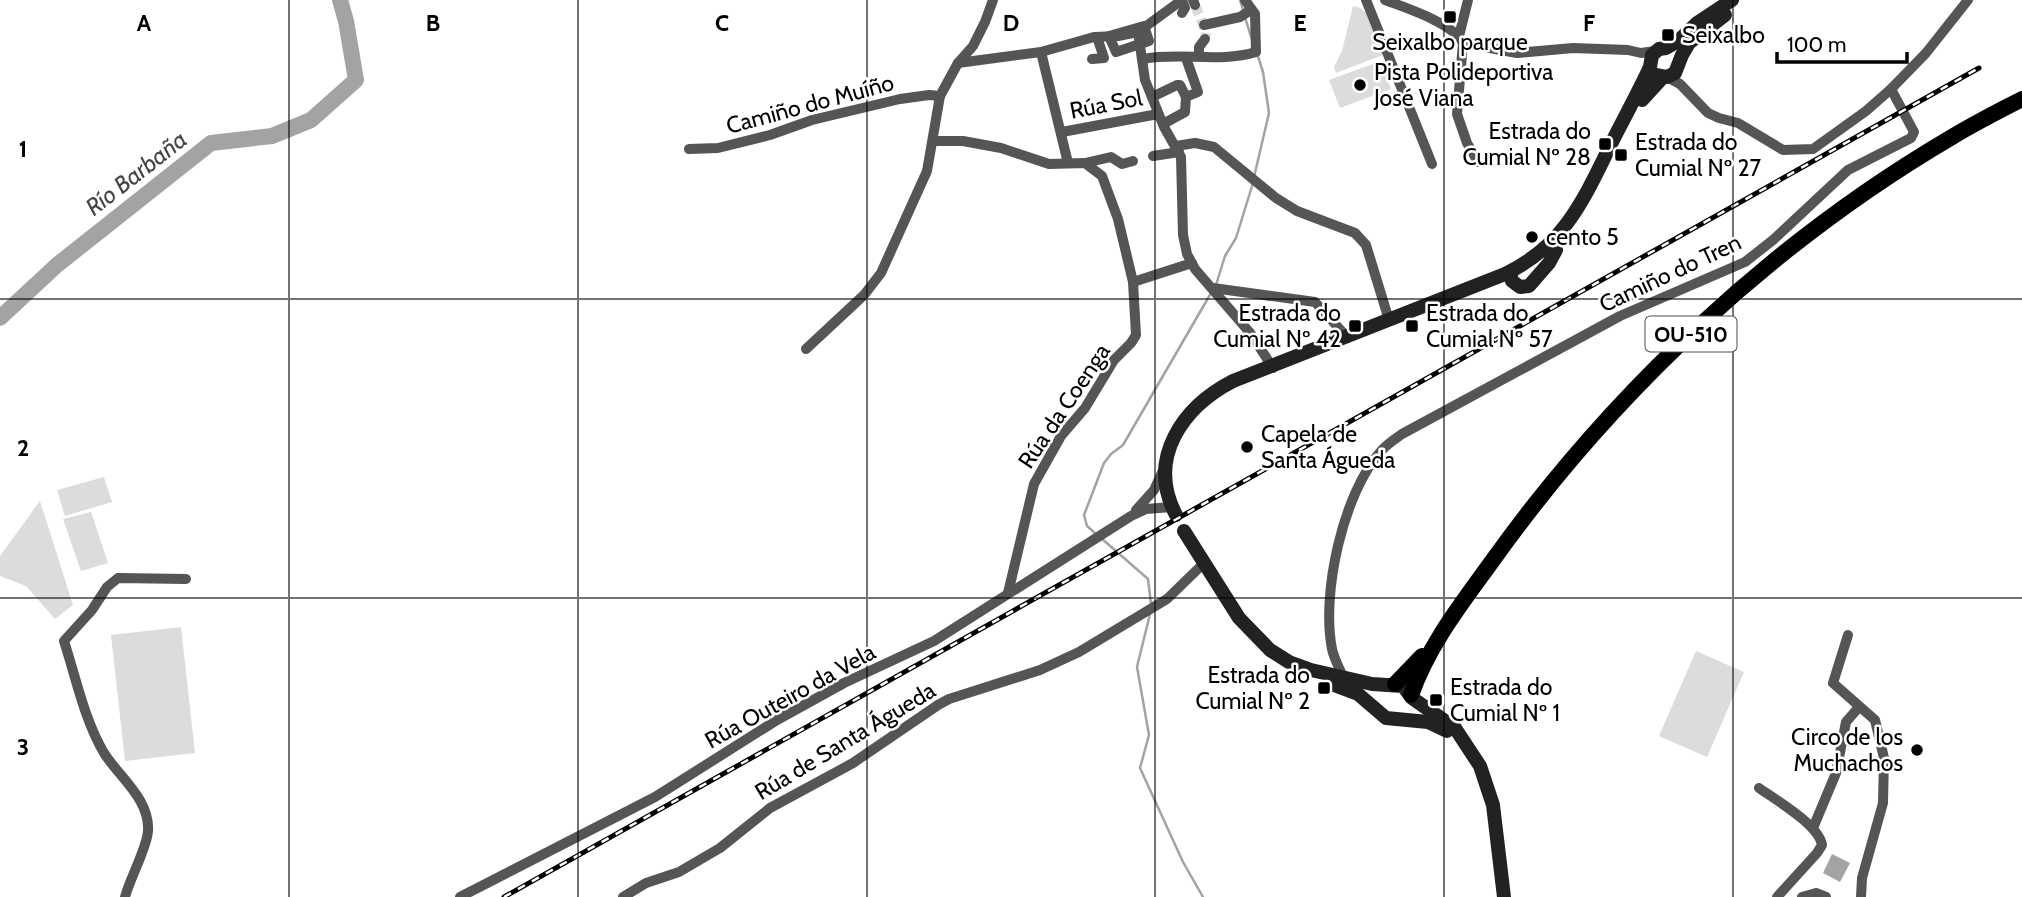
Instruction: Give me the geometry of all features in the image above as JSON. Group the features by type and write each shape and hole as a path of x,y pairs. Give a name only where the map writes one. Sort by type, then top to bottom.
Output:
{"main road":[{"name":"OU-510","path":"1432,647 1506,541 1566,466 1625,400 1684,341 1770,266 1853,202 1951,137 2022,99"},
{"path":"1391,685 1432,647"},
{"path":"1412,696 1432,647"}],"street":[{"path":"806,349 864,295 881,273 927,171 940,96 958,63 973,46 993,0"},
{"path":"1171,0 1182,0"},
{"path":"958,63 1041,52 1141,29 1182,0"},
{"path":"1182,0 1185,8 1182,13"},
{"path":"1143,59 1199,55 1243,56 1256,52 1255,14 1245,0"},
{"path":"1366,0 1432,164"},
{"path":"1385,0 1420,14 1461,39 1517,53 1573,48 1628,50 1653,55 1675,53 1673,74 1708,113 1738,123 1783,150 1813,149 1893,93 1968,0"},
{"path":"1468,0 1461,39 1457,114 1467,143 1478,162"},
{"path":"1530,273 1562,237 1653,55 1731,0"},
{"path":"1474,287 1489,286 1530,273 1556,250 1588,207 1645,94 1673,74 1689,43 1741,0"},
{"path":"1204,26 1240,16 1251,10"},
{"path":"1141,29 1144,75 1161,119 1177,149 1183,189 1183,235 1192,264 1251,334 1272,367"},
{"path":"1110,36 1116,52 1140,43"},
{"path":"1092,59 1104,58 1097,37"},
{"path":"1199,55 1199,47 1205,39"},
{"path":"1041,52 1068,163"},
{"path":"1653,55 1655,74 1673,74"},
{"path":"1186,58 1198,92 1186,97"},
{"path":"1152,97 1180,85 1186,97 1185,112 1161,119"},
{"name":"Camiño do Tren","path":"1344,678 1331,642 1330,612 1337,553 1349,508 1366,472 1382,449 1402,434 1620,316 1745,261 1773,240 1848,170 1911,138 1914,132 1912,125 1893,93"},
{"name":"Camiño do Muíño","path":"689,149 731,145 812,120 900,99 940,96"},
{"name":"Rúa Sol","path":"1062,132 1161,119"},
{"path":"933,141 963,141 1001,148 1049,164 1085,163 1111,157 1122,164 1133,161"},
{"path":"1153,156 1195,143 1214,147 1276,198 1297,211 1355,233 1366,245 1389,320"},
{"name":"Rúa da Coenga","path":"1008,593 1034,484 1061,436 1085,408 1114,359 1136,335 1133,282 1118,219 1101,176 1085,163"},
{"path":"1130,516 1165,474 1173,453 1193,419 1210,404 1238,388 1389,320 1521,267 1547,247 1572,219"},
{"path":"1133,282 1192,264"},
{"path":"1377,706 1351,690 1294,672 1265,656 1238,628 1184,536 1178,519 1165,474 1173,439 1182,422 1199,404 1226,385 1511,279"},
{"path":"1213,288 1315,302 1342,342"},
{"path":"1238,388 1250,377 1272,367"},
{"path":"1130,516 1146,509 1178,519 1239,618 1258,640 1289,662 1344,678 1403,686 1412,696 1455,728 1483,772 1491,796 1504,897"},
{"name":"Rúa Outeiro da Vela","path":"460,897 655,797 777,720 844,682 934,641 1130,516"},
{"name":"Rúa de Santa Águeda","path":"623,897 646,883 679,872 720,848 770,808 853,763 948,699 1040,670 1089,647 1167,599 1201,566"},
{"path":"125,897 148,833 147,814 140,800 104,752 88,716 64,641 92,610 107,587 118,578 186,579"},
{"path":"1848,635 1833,683 1875,720 1884,758 1883,803 1865,867 1861,897"},
{"path":"1344,678 1346,682 1362,690 1386,718 1423,720 1441,727 1470,749"},
{"path":"1377,706 1378,694 1391,685"},
{"path":"1401,719 1410,712 1412,696"},
{"path":"1813,828 1836,773 1846,722 1859,707"},
{"path":"1759,788 1813,828 1822,845 1777,897"},
{"path":"1802,897 1816,893 1826,897"}],"shaded area":[{"path":"1353,6 1365,12 1369,18 1383,55 1336,73 1334,67 1342,51"},
{"name":"Pista Polideportiva José Viana","path":"1381,61 1391,89 1340,108 1329,80"},
{"path":"104,477 112,502 65,516 57,490"},
{"path":"40,501 73,605 55,619 26,586 0,576 0,556"},
{"path":"91,512 108,563 81,571 63,519"},
{"path":"181,627 195,753 125,761 111,635"},
{"path":"1696,651 1744,672 1707,757 1659,736"},
{"path":"1832,854 1850,863 1840,882 1823,873"}],"waterway":[{"name":"Río Barbaña","path":"0,318 57,265 211,143 272,136 311,120 356,80 340,0"},
{"path":"1240,0 1243,10"},
{"path":"1245,17 1251,37"},
{"path":"1254,177 1269,113 1263,72 1257,53"},
{"path":"1216,285 1225,256 1236,238 1253,183"},
{"path":"1096,534 1087,526 1084,515 1104,463 1123,445 1211,293"},
{"path":"1101,538 1148,579 1151,604"},
{"path":"1150,614 1137,667 1149,735 1140,768 1183,862 1203,897"}],"tunnel":[{"path":"1195,5 1206,32 1205,39"}],"railway":[{"path":"504,897 1979,68"}],"place":[{"name":"Seixalbo parque","path":"1450,17"},
{"name":"Seixalbo","path":"1668,35"},
{"name":"Pista Polideportiva José Viana","path":"1360,85"},
{"name":"Estrada do Cumial Nº 28","path":"1605,144"},
{"name":"Estrada do Cumial Nº 27","path":"1621,155"},
{"name":"cento 5","path":"1532,237"},
{"name":"Estrada do Cumial Nº 42","path":"1355,326"},
{"name":"Estrada do Cumial Nº 57","path":"1412,326"},
{"name":"Capela de Santa Águeda","path":"1247,447"},
{"name":"Estrada do Cumial Nº 2","path":"1324,688"},
{"name":"Estrada do Cumial Nº 1","path":"1436,700"},
{"name":"Circo de los Muchachos","path":"1917,750"}]}
